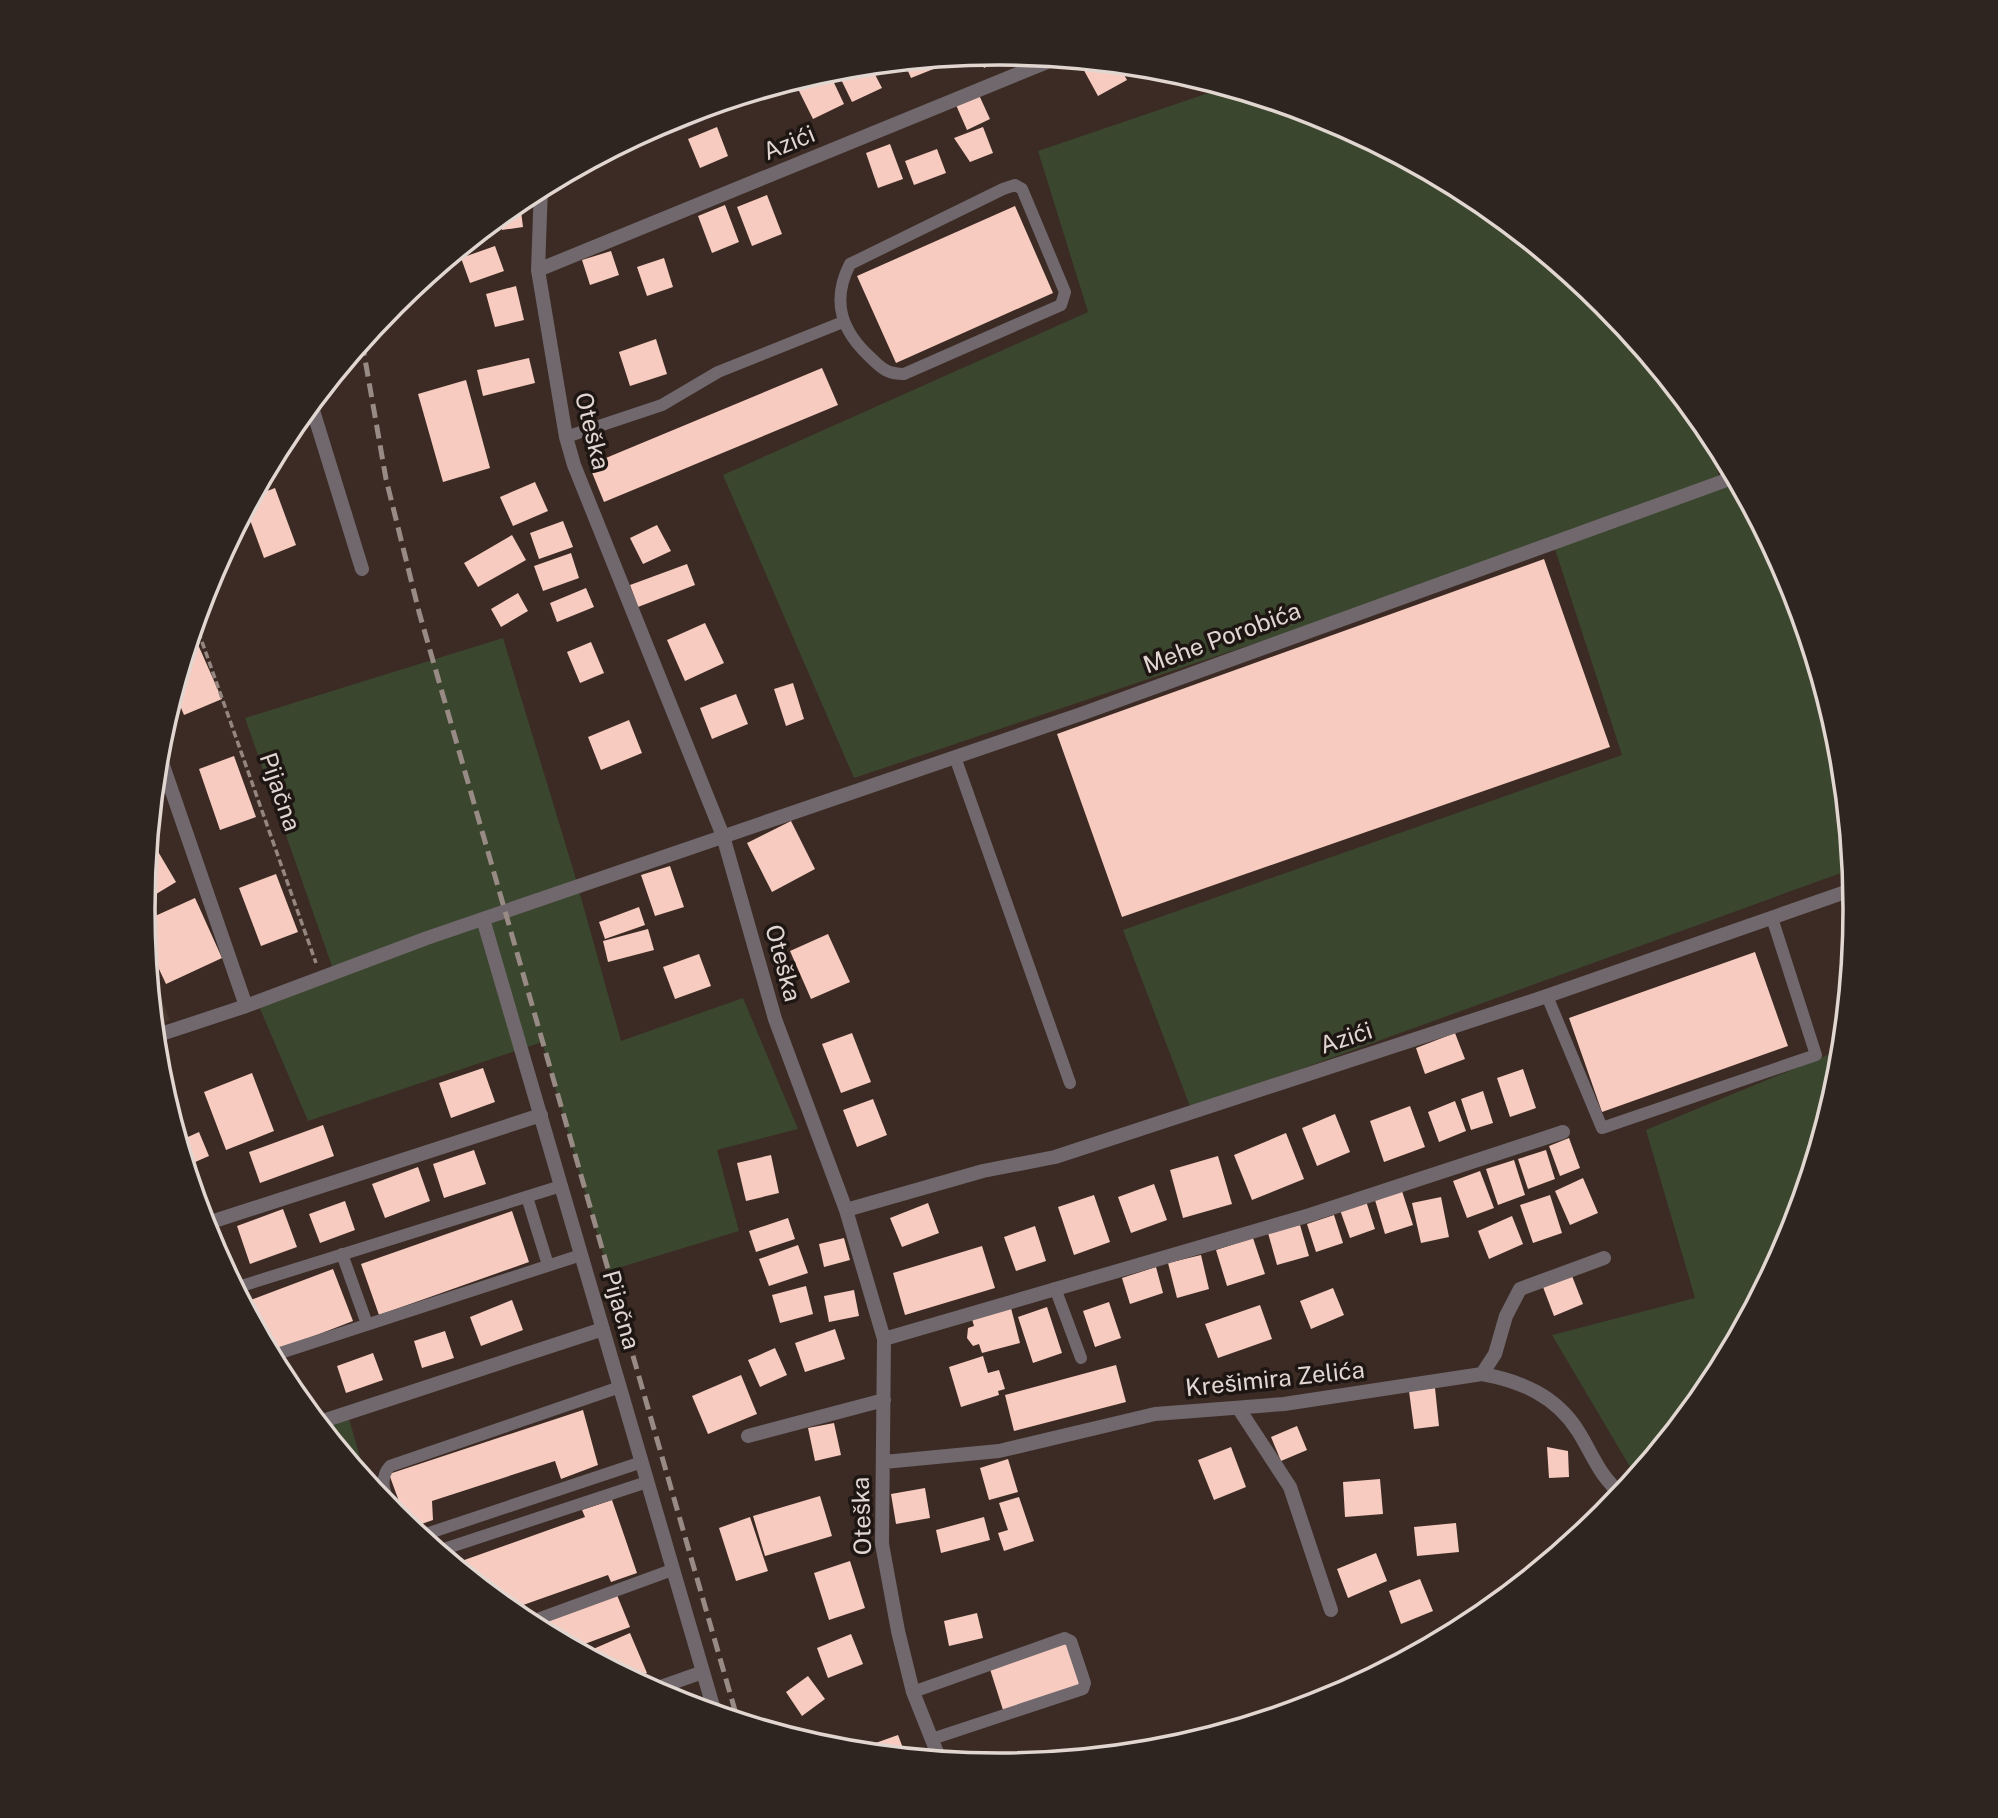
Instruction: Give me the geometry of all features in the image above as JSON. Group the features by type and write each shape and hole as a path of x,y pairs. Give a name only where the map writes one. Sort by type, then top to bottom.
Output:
{"street":[{"name":"Azići","path":"538,270 1037,66"},
{"name":"Oteška","path":"541,201 538,270 566,437 584,489 723,836 775,1019 846,1210 884,1339 882,1544 898,1631 913,1692 936,1750"},
{"path":"314,416 362,569"},
{"name":"Mehe Porobića","path":"723,836 1081,714 1726,480"},
{"path":"166,774 246,1006"},
{"path":"164,1033 723,836"},
{"name":"Azići","path":"846,1210 983,1171 1055,1157 1547,996 1842,893"},
{"name":"Pijačna","path":"483,919 712,1702"},
{"path":"215,1221 541,1115"},
{"path":"884,1339 1310,1216 1563,1132"},
{"path":"1482,1374 1495,1353 1506,1315 1520,1289 1604,1258"},
{"path":"327,1420 603,1329"},
{"name":"Krešimira Zelića","path":"884,1462 999,1451 1155,1414 1284,1404 1482,1374 1507,1379 1552,1401 1578,1431 1608,1482 1614,1487"},
{"path":"748,1436 884,1400"},
{"path":"1239,1409 1290,1487 1331,1610"},
{"path":"667,1685 703,1672"}],"lane":[{"path":"1015,185 1022,189 1065,292 1061,305 1053,310 904,374 891,374 883,369 856,345 843,323 839,304 844,275 850,264 1015,185"},
{"path":"566,437 662,405 718,372 843,323"},
{"path":"955,757 1070,1083"},
{"path":"1547,996 1602,1128 1816,1055 1772,918"},
{"path":"244,1285 561,1186"},
{"path":"527,1197 548,1265"},
{"path":"342,1254 368,1324"},
{"path":"281,1353 581,1255"},
{"path":"1055,1289 1081,1358"},
{"path":"384,1487 385,1471 390,1466 620,1387"},
{"path":"430,1533 642,1462"},
{"path":"447,1548 647,1482"},
{"path":"541,1618 672,1570"},
{"path":"913,1692 1065,1638 1070,1641 1085,1684 1083,1689 932,1739"}],"path":[{"name":"Pijačna","path":"200,637 321,978"}],"shaded area":[{"path":"160,996 170,1020 163,1023"}],"green space":[{"path":"1211,92 1322,129 1372,152 1468,207 1556,274 1634,352 1669,395 1716,465 1720,481 1726,480 1730,487 1756,536 1779,586 1814,690 1836,799 1842,873 1191,1109 1123,930 1622,755 1553,543 854,778 723,475 1088,312 1038,151"},
{"path":"503,638 573,869 621,1041 743,998 798,1129 717,1150 739,1231 608,1271 542,1042 308,1121 255,997 335,975 245,718"},
{"path":"1830,1054 1814,1128 1798,1180 1779,1232 1756,1282 1701,1378 1631,1469 1552,1335 1695,1298 1646,1130"},
{"path":"349,1419 362,1464 331,1426"}],"building":[{"path":"936,68 911,78 908,70"},
{"path":"1084,70 1124,74 1127,80 1098,96"},
{"path":"875,74 882,88 852,102 841,80"},
{"path":"833,81 844,104 813,119 798,90"},
{"path":"979,95 990,119 967,130 956,105"},
{"path":"717,127 728,156 700,168 688,139"},
{"path":"983,127 993,153 970,162 954,138"},
{"path":"890,144 903,179 878,188 866,153"},
{"path":"937,149 946,173 914,185 905,161"},
{"path":"767,195 782,234 752,246 737,207"},
{"path":"725,205 739,242 712,253 698,216"},
{"path":"1015,206 1053,293 896,363 857,276"},
{"path":"521,213 523,227 502,230 502,227"},
{"path":"495,246 504,271 470,283 462,258"},
{"path":"611,251 619,275 590,285 582,260"},
{"path":"664,258 673,287 647,296 637,267"},
{"path":"516,286 524,320 495,327 486,294"},
{"path":"656,339 667,374 630,386 619,352"},
{"path":"529,358 535,383 483,396 477,370"},
{"path":"822,368 838,405 604,502 589,465"},
{"path":"466,380 490,468 443,482 418,394"},
{"path":"535,482 548,511 513,526 500,497"},
{"path":"275,488 296,545 264,558 250,520 266,492"},
{"path":"563,521 573,547 539,559 530,533"},
{"path":"657,525 671,551 643,564 630,538"},
{"path":"512,535 526,560 478,587 464,563"},
{"path":"571,553 579,578 543,591 534,566"},
{"path":"1544,559 1610,747 1122,917 1057,734"},
{"path":"687,564 695,585 638,607 630,585"},
{"path":"586,588 594,607 557,622 550,603"},
{"path":"518,593 528,611 501,627 491,609"},
{"path":"705,623 724,663 685,681 667,640"},
{"path":"591,642 604,673 580,683 567,652"},
{"path":"198,645 222,699 184,715 180,706"},
{"path":"793,683 804,719 786,726 774,689"},
{"path":"736,694 748,724 712,739 700,708"},
{"path":"629,720 642,753 601,770 588,737"},
{"path":"234,756 256,817 220,830 199,769"},
{"path":"791,821 815,869 772,892 747,843"},
{"path":"157,850 176,882 156,894"},
{"path":"670,866 684,907 655,916 641,875"},
{"path":"276,874 298,932 261,946 239,888"},
{"path":"195,898 222,958 166,984 157,965 155,916"},
{"path":"639,907 645,925 605,939 599,922"},
{"path":"648,929 654,950 608,962 603,941"},
{"path":"828,934 850,982 811,999 790,951"},
{"path":"1755,952 1788,1046 1602,1112 1569,1018"},
{"path":"699,954 711,986 675,999 663,967"},
{"path":"852,1033 871,1082 841,1093 822,1044"},
{"path":"1455,1033 1465,1059 1425,1074 1416,1048"},
{"path":"483,1068 495,1102 451,1118 439,1083"},
{"path":"1523,1069 1536,1108 1510,1117 1497,1078"},
{"path":"252,1073 274,1131 226,1150 204,1092"},
{"path":"1483,1091 1493,1123 1471,1130 1461,1099"},
{"path":"873,1099 887,1135 857,1147 843,1110"},
{"path":"1455,1101 1466,1131 1439,1142 1428,1112"},
{"path":"1410,1106 1425,1147 1384,1162 1370,1121"},
{"path":"1335,1114 1350,1152 1317,1166 1302,1128"},
{"path":"323,1125 334,1156 260,1183 249,1152"},
{"path":"199,1132 209,1156 195,1162 187,1137"},
{"path":"1286,1133 1304,1179 1252,1200 1234,1155"},
{"path":"1569,1138 1580,1168 1560,1176 1549,1146"},
{"path":"474,1150 486,1184 444,1198 433,1164"},
{"path":"1546,1150 1555,1179 1528,1189 1518,1159"},
{"path":"771,1155 779,1193 746,1201 737,1163"},
{"path":"1218,1156 1232,1204 1183,1218 1170,1170"},
{"path":"1514,1160 1525,1195 1498,1205 1486,1169"},
{"path":"418,1167 430,1201 385,1218 372,1184"},
{"path":"1480,1171 1494,1208 1467,1218 1453,1181"},
{"path":"1583,1178 1598,1213 1570,1225 1555,1191"},
{"path":"1154,1184 1167,1220 1131,1233 1118,1197"},
{"path":"1402,1191 1413,1225 1385,1234 1375,1200"},
{"path":"1094,1195 1110,1242 1074,1255 1058,1207"},
{"path":"1550,1195 1562,1233 1533,1243 1520,1205"},
{"path":"1441,1197 1449,1237 1421,1243 1412,1203"},
{"path":"345,1201 355,1230 320,1243 309,1214"},
{"path":"1366,1201 1375,1229 1350,1238 1340,1210"},
{"path":"928,1203 939,1233 902,1247 890,1218"},
{"path":"283,1209 297,1247 250,1264 237,1226"},
{"path":"512,1211 529,1262 379,1315 361,1264"},
{"path":"1334,1215 1343,1243 1316,1252 1307,1224"},
{"path":"1512,1216 1523,1244 1489,1259 1478,1231"},
{"path":"788,1218 795,1239 756,1252 749,1231"},
{"path":"1300,1225 1309,1256 1277,1265 1268,1233"},
{"path":"1035,1226 1046,1261 1016,1271 1004,1237"},
{"path":"844,1238 850,1260 824,1267 819,1244"},
{"path":"1253,1238 1265,1274 1227,1286 1216,1250"},
{"path":"798,1245 808,1273 769,1286 759,1259"},
{"path":"982,1246 995,1288 905,1315 893,1273"},
{"path":"1201,1255 1209,1289 1177,1298 1168,1263"},
{"path":"1156,1267 1163,1293 1130,1304 1122,1278"},
{"path":"333,1269 353,1321 279,1349 251,1300"},
{"path":"1572,1276 1583,1304 1554,1316 1543,1287"},
{"path":"806,1286 813,1314 780,1323 772,1295"},
{"path":"1333,1288 1344,1315 1311,1329 1300,1301"},
{"path":"854,1290 859,1316 829,1322 824,1296"},
{"path":"512,1300 523,1330 481,1346 470,1317"},
{"path":"1109,1302 1121,1338 1095,1347 1083,1311"},
{"path":"1260,1305 1272,1339 1218,1358 1205,1324"},
{"path":"1047,1307 1062,1353 1033,1363 1018,1317"},
{"path":"1011,1308 1020,1343 982,1353 979,1344 973,1346 967,1338 968,1328 974,1326 972,1319"},
{"path":"835,1329 845,1359 805,1372 795,1343"},
{"path":"445,1331 454,1358 422,1368 414,1341"},
{"path":"775,1348 787,1375 760,1387 748,1360"},
{"path":"373,1353 383,1380 346,1393 337,1366"},
{"path":"983,1356 988,1373 999,1370 1005,1389 998,1391 999,1395 961,1407 949,1367"},
{"path":"1116,1365 1126,1402 1014,1431 1005,1395"},
{"path":"741,1375 757,1414 708,1434 692,1396"},
{"path":"1435,1388 1439,1426 1414,1429 1409,1391"},
{"path":"583,1410 598,1465 561,1479 555,1461 432,1501 433,1520 421,1524 400,1504 389,1474"},
{"path":"834,1423 841,1455 815,1461 808,1428"},
{"path":"1297,1426 1307,1450 1281,1461 1271,1437"},
{"path":"1231,1447 1246,1487 1214,1500 1198,1460"},
{"path":"1547,1447 1568,1451 1569,1477 1549,1478"},
{"path":"1008,1459 1018,1492 989,1500 980,1468"},
{"path":"1380,1479 1383,1514 1345,1517 1343,1482"},
{"path":"925,1488 930,1518 896,1524 891,1494"},
{"path":"820,1496 832,1536 765,1556 753,1516"},
{"path":"1019,1497 1034,1541 1004,1551 998,1533 1008,1530 999,1503"},
{"path":"612,1500 637,1573 611,1582 608,1575 522,1605 462,1561 585,1517 582,1510"},
{"path":"750,1517 768,1571 736,1581 719,1528"},
{"path":"984,1517 990,1540 941,1553 936,1530"},
{"path":"1456,1523 1459,1552 1417,1556 1414,1527"},
{"path":"1376,1553 1387,1581 1348,1598 1337,1569"},
{"path":"850,1561 865,1608 829,1620 814,1573"},
{"path":"1420,1579 1433,1611 1401,1624 1389,1591"},
{"path":"617,1595 630,1627 585,1644 546,1621"},
{"path":"977,1613 983,1638 949,1646 944,1621"},
{"path":"630,1633 647,1673 644,1674 594,1649"},
{"path":"851,1634 863,1664 828,1678 817,1648"},
{"path":"1066,1642 1080,1685 1003,1710 989,1666"},
{"path":"808,1676 825,1699 802,1716 786,1692"},
{"path":"898,1735 903,1747 889,1746 874,1744"}],"railway":[{"path":"364,352 386,479 419,612 735,1710"}]}
